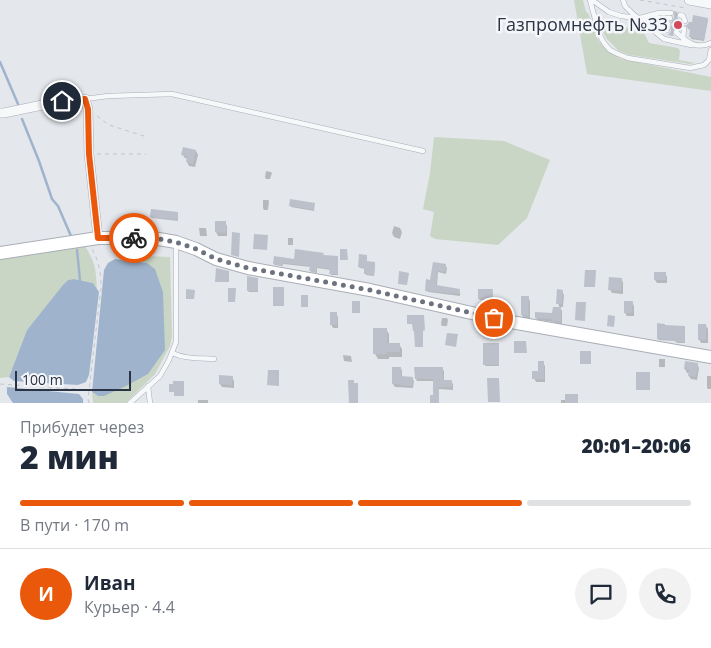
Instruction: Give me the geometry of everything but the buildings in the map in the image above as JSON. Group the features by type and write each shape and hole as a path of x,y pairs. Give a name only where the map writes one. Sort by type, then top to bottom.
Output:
{"street":[{"path":"690,4 711,4"},
{"path":"0,113 72,99 85,99 88,109 93,238"},
{"path":"0,253 93,238 153,238 176,242 216,259 248,268 370,290 511,322 711,356"}],"lane":[{"path":"591,0 609,12 621,16 668,24"},
{"path":"591,0 599,34 610,50 618,54 628,58 690,68 704,66 709,60 711,50"},
{"path":"623,0 625,6 664,39 700,46 706,46 711,43"},
{"path":"638,18 670,15"},
{"path":"680,15 683,16 685,21"},
{"path":"638,18 667,30"},
{"path":"683,39 684,29"},
{"path":"676,32 691,45"},
{"path":"85,99 108,96 172,94 423,151"},
{"path":"130,403 160,376 170,360 176,342 176,242"},
{"path":"172,353 189,358 214,359"},
{"path":"148,386 150,403"}],"path":[{"path":"640,0 690,4"},
{"path":"88,109 109,125 147,137"},
{"path":"89,154 146,154"},
{"path":"89,403 101,288 101,272 93,238"},
{"path":"0,384 89,390"}],"green space":[{"path":"574,0 583,0 598,40 608,51 621,59 711,77 711,91 587,74"},
{"path":"598,16 610,24 643,31 649,43 678,48 680,51 679,60 695,63 690,64 630,55 619,51 606,38"},
{"path":"434,137 504,141 550,160 527,218 498,245 435,239 430,236 434,212 423,209"},
{"path":"84,244 94,265 97,289 93,283 74,279 68,280 27,330 9,377 0,378 0,257"},
{"path":"120,255 170,257 172,336 170,346 155,374 126,403 93,403 92,392 98,396 147,263 120,259"}],"water":[{"path":"115,259 147,263 155,269 163,292 165,350 148,374 104,396 98,396 92,392 104,270 108,263"},
{"path":"74,279 93,283 99,292 89,375 86,382 78,385 14,381 9,377 27,330 63,285 68,280"},
{"path":"7,387 79,394 83,399 83,403 13,403 7,394"}],"waterway":[{"path":"0,62 18,104"},
{"path":"22,119 52,199 58,206 71,236"},
{"path":"77,250 80,280"}],"way so far":[{"path":"134,238 153,238 176,242 216,259 248,268 370,290 494,318"}],"place":[{"name":"Газпромнефть №33","path":"678,25"}],"route":[{"path":"62,101 85,99 88,109 89,154 98,238 134,238"}]}
